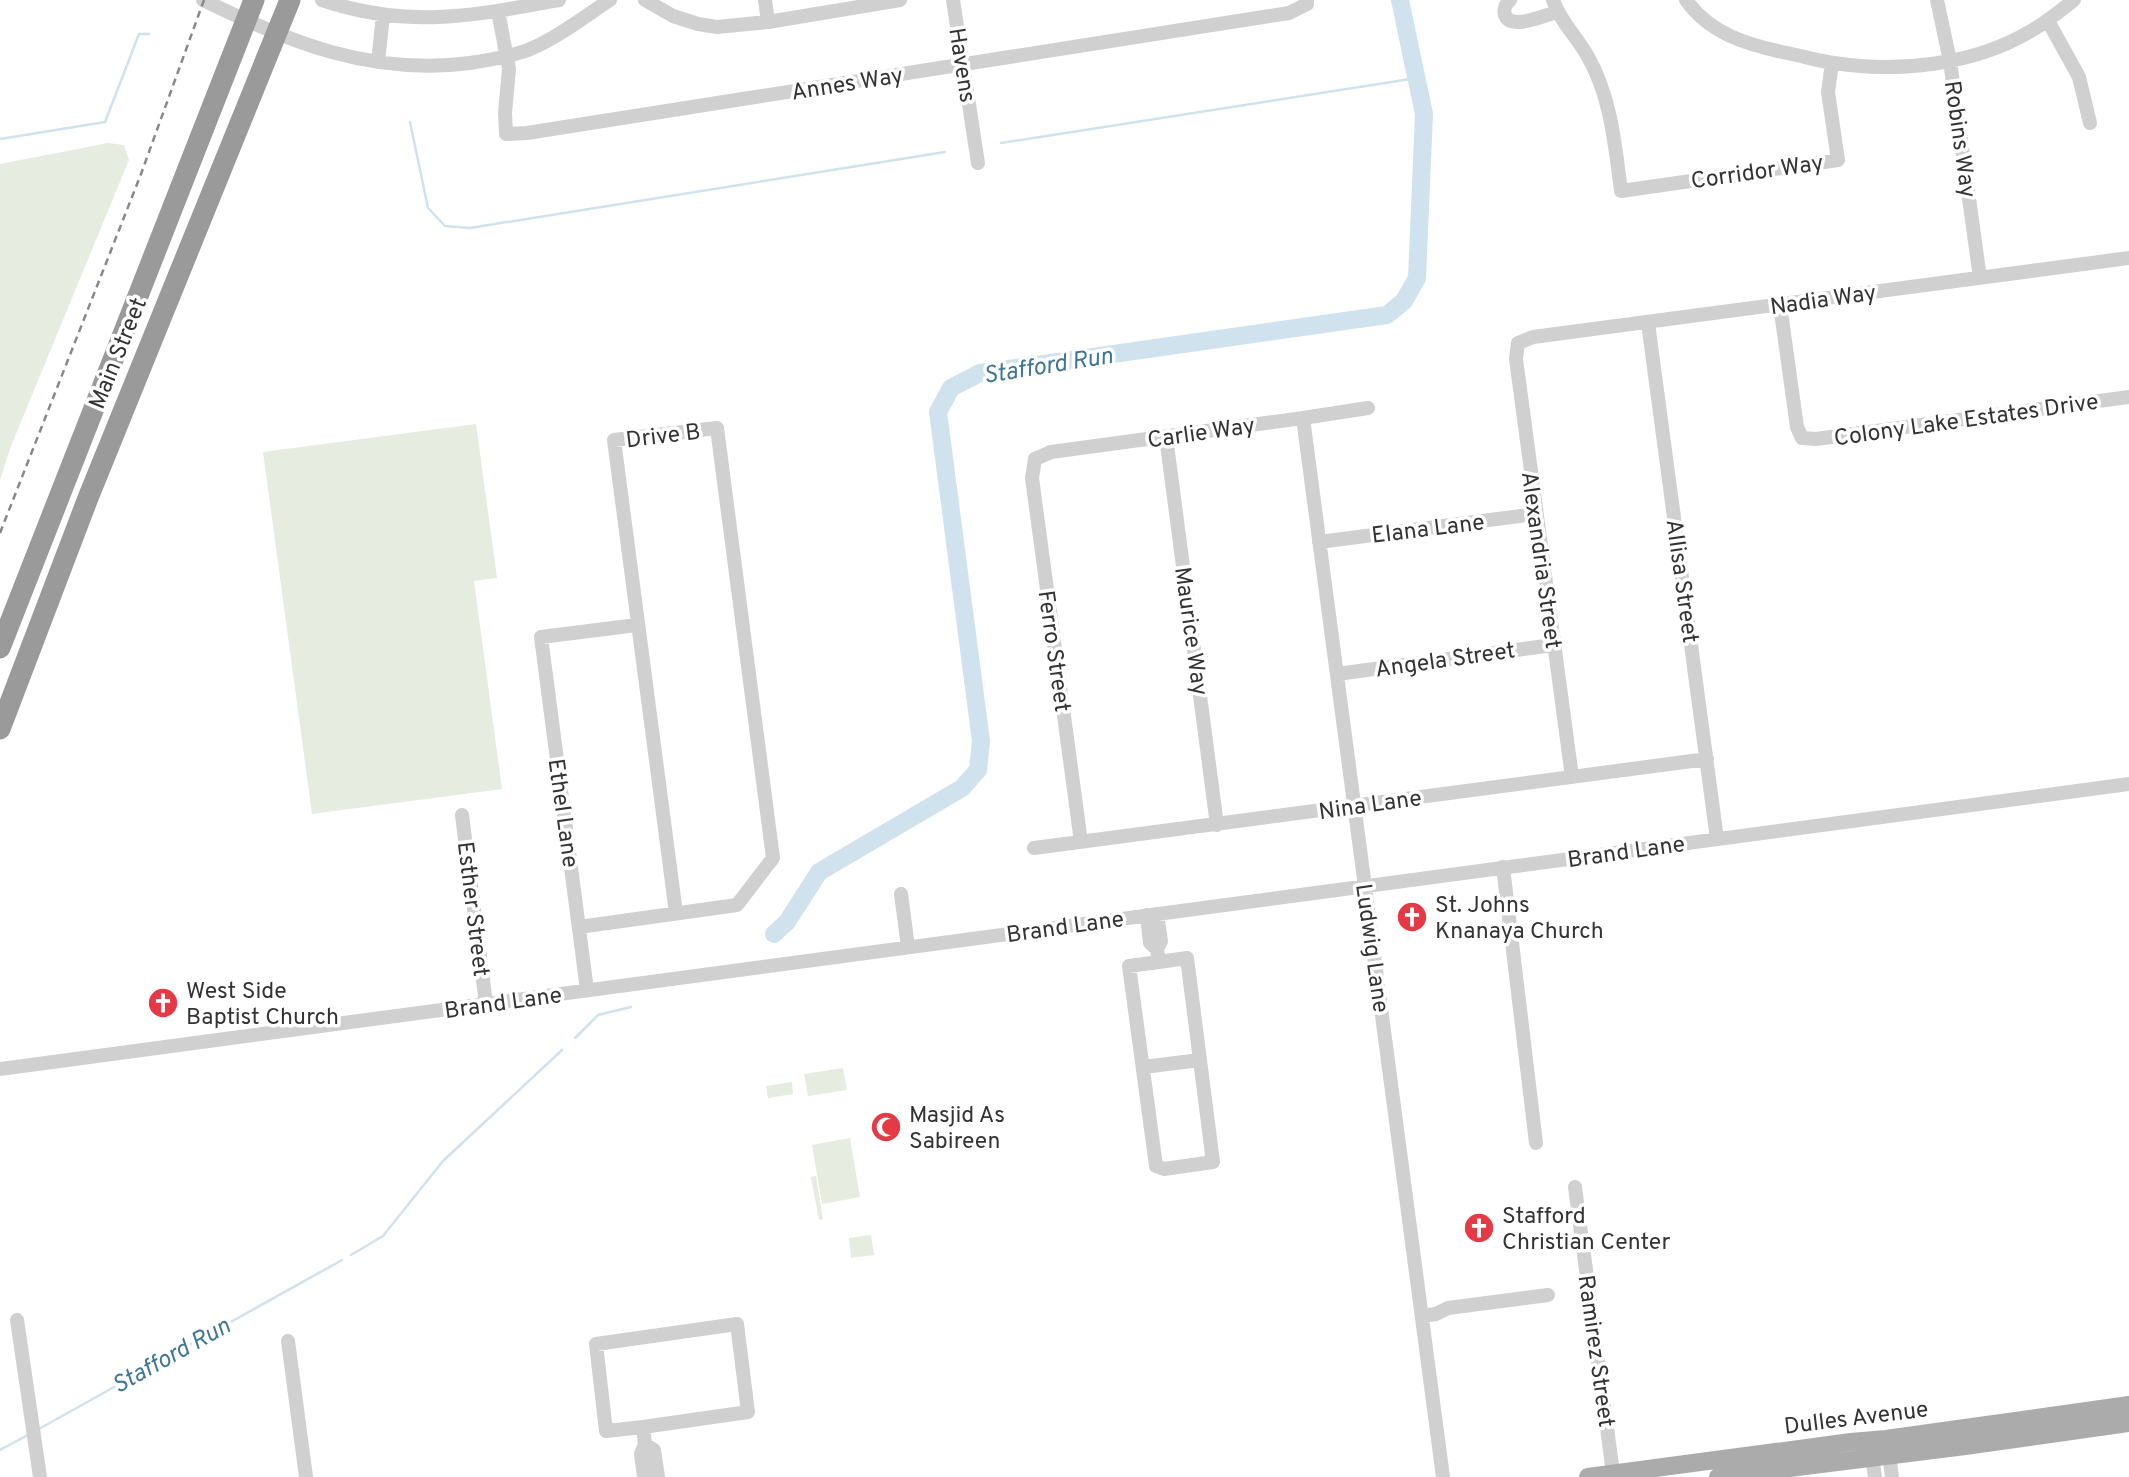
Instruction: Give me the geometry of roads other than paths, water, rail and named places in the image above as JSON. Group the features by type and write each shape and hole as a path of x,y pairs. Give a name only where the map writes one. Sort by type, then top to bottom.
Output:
{"highway":[{"name":"Main Street","path":"0,649 254,0"},
{"name":"Main Street","path":"0,729 97,476 290,0"}],"main road":[{"name":"Dulles Avenue","path":"1718,1477 2129,1405"},
{"name":"Dulles Avenue","path":"1588,1477 1686,1470 2129,1423"}],"street":[{"path":"203,0 246,22 324,51 414,66 441,66 507,57 542,44 610,0"},
{"path":"322,0 355,10 425,19 499,11 559,0"},
{"path":"645,0 673,16 717,27 768,22 900,0"},
{"path":"765,0 768,22"},
{"name":"Havens","path":"953,0 978,163"},
{"path":"1510,0 1505,5 1504,12 1506,18 1514,22 1523,22 1555,6"},
{"path":"1686,0 1696,14 1735,39 1757,47 1832,63 1885,67 1950,61 2005,44 2048,21 2074,0"},
{"name":"Robins Way","path":"1937,0 1950,61 1980,278"},
{"name":"Annes Way","path":"499,11 509,83 506,134 527,133 1290,13 1307,2"},
{"name":"Corridor Way","path":"1555,6 1587,55 1601,86 1608,110 1621,191 1838,160 1829,93 1832,63"},
{"path":"378,62 383,15"},
{"path":"2048,21 2079,77 2090,123"},
{"name":"Nadia Way","path":"1518,343 1533,337 2129,258"},
{"name":"Colony Lake Estates Drive","path":"1780,305 1797,427 1802,438 1816,439 2129,397"},
{"name":"Allisa Street","path":"1648,323 1717,839"},
{"name":"Alexandria Street","path":"1518,343 1516,359 1572,777"},
{"name":"Carlie Way","path":"1035,460 1051,452 1368,408"},
{"name":"Ludwig Lane","path":"1303,418 1443,1477"},
{"name":"Drive B","path":"717,428 773,858 737,905 676,913 614,440 717,428"},
{"name":"Maurice Way","path":"1166,437 1217,825"},
{"name":"Ferro Street","path":"1035,460 1032,478 1081,842"},
{"name":"Elana Lane","path":"1319,542 1536,514"},
{"name":"Ethel Lane","path":"587,990 541,636 637,625"},
{"name":"Angela Street","path":"1336,674 1553,645"},
{"name":"Nina Lane","path":"1034,849 1707,759"},
{"name":"Brand Lane","path":"0,1069 2129,784"},
{"name":"Esther Street","path":"462,814 486,1004"},
{"path":"1503,867 1536,1143"},
{"path":"901,894 908,947"},
{"path":"579,927 676,913"},
{"path":"1152,915 1161,941 1158,956"},
{"path":"1158,956 1187,958 1200,1060 1213,1162 1164,1169 1156,1166 1129,967 1158,956"},
{"path":"1143,1067 1200,1060"},
{"name":"Ramirez Street","path":"1575,1187 1613,1474"},
{"path":"1422,1316 1436,1314 1448,1308 1548,1295"},
{"path":"17,1320 40,1477"},
{"path":"737,1324 748,1412 643,1427 606,1431 596,1344 737,1324"},
{"path":"288,1341 306,1477"},
{"path":"643,1427 645,1444 641,1454 644,1477"},
{"path":"645,1444 654,1450 658,1477"},
{"path":"1875,1477 1880,1448"},
{"path":"1880,1448 1892,1477"}],"waterway":[{"name":"Stafford Run","path":"774,934 787,922 819,872 962,788 978,770 981,741 938,412 951,388 980,373 1387,315 1404,301 1417,278 1424,114 1400,0"},
{"path":"0,139 105,122 139,34 149,34"},
{"path":"1001,143 1417,78"},
{"path":"410,122 428,208 445,226 470,228 945,152"},
{"name":"Stafford Run","path":"575,1038 598,1015 631,1007"},
{"name":"Stafford Run","path":"351,1255 383,1236 443,1161 562,1050"},
{"name":"Stafford Run","path":"37,1430 342,1260"},
{"name":"Stafford Run","path":"0,1450 28,1435"}],"railway":[{"path":"0,533 141,174 204,0"}],"place":[{"name":"St. Johns Knanaya Church","path":"1412,917"},
{"name":"West Side Baptist Church","path":"163,1003"},
{"name":"Masjid As Sabireen","path":"886,1127"},
{"name":"Stafford Christian Center","path":"1479,1228"}]}
